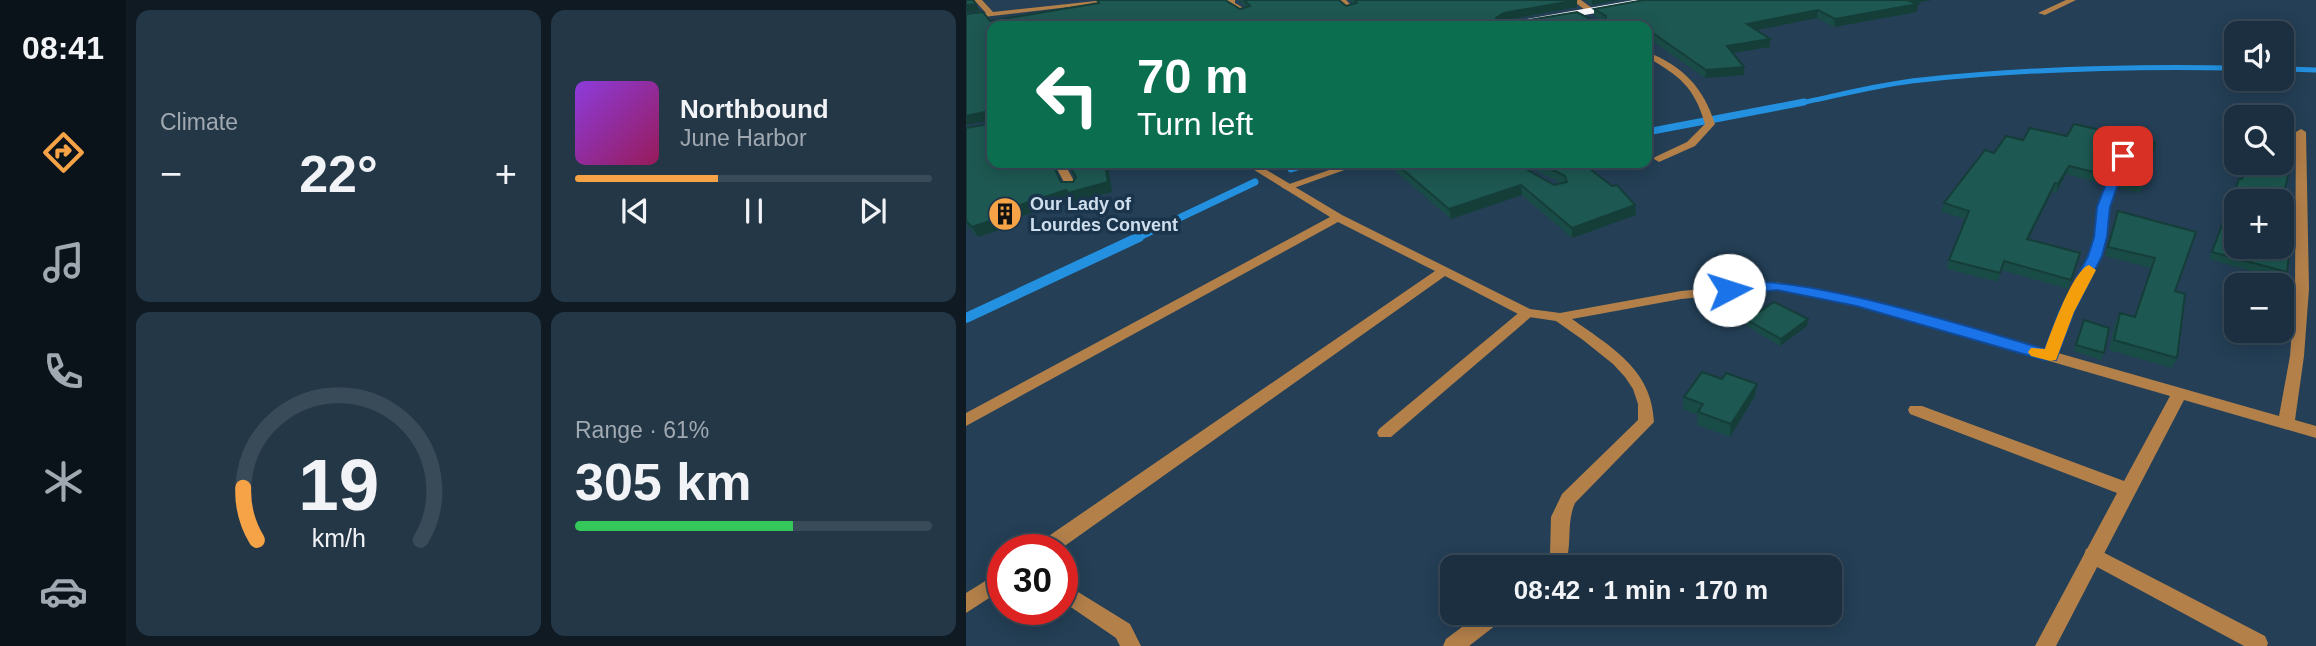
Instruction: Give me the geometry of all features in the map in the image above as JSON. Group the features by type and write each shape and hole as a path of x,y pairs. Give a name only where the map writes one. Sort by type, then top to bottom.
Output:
{"highway":[{"path":"1533,21 1579,13 1591,15 1652,0"}],"street":[{"path":"978,0 991,14"},
{"path":"1036,0 1044,8"},
{"path":"966,17 1125,0"},
{"path":"1231,0 1232,4 1246,12"},
{"path":"1342,0 1352,10"},
{"path":"1576,0 1591,15"},
{"path":"2042,13 2072,0"},
{"path":"1652,57 1696,86 1705,103 1710,124 1691,144 1658,159"},
{"path":"2286,423 2297,356 2302,289 2301,132"},
{"path":"2050,356 2067,312 2095,256 2101,237 2103,207 2131,133"},
{"path":"1062,168 1072,188"},
{"path":"1256,168 1338,217 1527,313 1560,317 1681,295 1777,286 1858,302 2316,432"},
{"path":"1287,187 1344,168"},
{"path":"966,420 1338,217"},
{"path":"1067,534 1444,271"},
{"path":"1385,433 1527,313"},
{"path":"1559,555 1560,517 1567,499 1646,422 1648,407 1643,391 1626,369 1560,317"},
{"path":"2045,646 2179,394"},
{"path":"1916,410 2128,490"},
{"path":"2093,555 2258,643"},
{"path":"966,604 987,589"},
{"path":"1078,601 1123,631 1131,646"},
{"path":"1453,646 1481,625"}],"building":[{"path":"966,0 973,0 976,4 966,5"},
{"path":"1097,0 1225,0 1240,9 1250,6 1244,0 1339,0 1346,6 1357,3 1355,0 1577,0 1504,13 1496,18 1498,21 990,21 1099,3"},
{"path":"1644,0 1907,0 1918,4 1835,19 1818,10 1747,24 1770,39 1727,46 1744,67 1706,70 1652,32 1652,21 1605,21 1606,16 1594,9"},
{"path":"983,12 990,21 987,21 987,111 966,116 966,14"},
{"path":"1577,12 1594,21 1522,21"},
{"path":"987,124 987,168 1054,168 1061,182 1073,182 1076,177 1071,168 1106,168 1108,182 1068,193 1066,190 1005,210 1008,215 972,227 966,221 966,128"},
{"path":"2074,124 2122,135 2106,175 2069,166 2058,184 2055,183 2027,239 2080,253 2071,280 2004,261 2000,273 1949,260 1969,211 1944,203 1985,150 1994,153 2006,136 2023,140 2030,128 2067,136"},
{"path":"2137,139 2155,143 2144,185 2122,180"},
{"path":"1401,168 1526,168 1554,185 1567,182 1565,176 1549,168 1589,168 1612,186 1617,185 1635,205 1572,228 1521,185 1449,209"},
{"path":"2244,175 2288,175 2285,189 2235,189 2239,179"},
{"path":"2118,211 2196,232 2175,291 2185,294 2177,358 2114,340 2120,313 2135,317 2155,258 2108,247"},
{"path":"2224,220 2224,255 2212,252"},
{"path":"2238,259 2288,259 2287,272"},
{"path":"1774,302 1808,319 1781,339 1747,320"},
{"path":"2084,320 2109,328 2104,353 2076,345"},
{"path":"1702,372 1722,379 1726,373 1757,384 1731,424 1698,412 1703,404 1684,397"}],"waterway":[{"path":"1795,104 1890,84 1960,76 2078,69 2224,68"},
{"path":"2294,69 2316,70"},
{"path":"1652,131 1804,102"},
{"path":"1135,239 1255,182"},
{"path":"966,318 1139,237"}],"slow traffic":[{"path":"2037,352 2050,356 2067,312 2089,270"}],"place":[{"name":"Our Lady of Lourdes Convent","path":"1005,214"}],"route":[{"path":"1729,290 1777,286 1858,302 2050,356 2067,312 2095,256 2101,237 2103,207 2123,156"}]}
